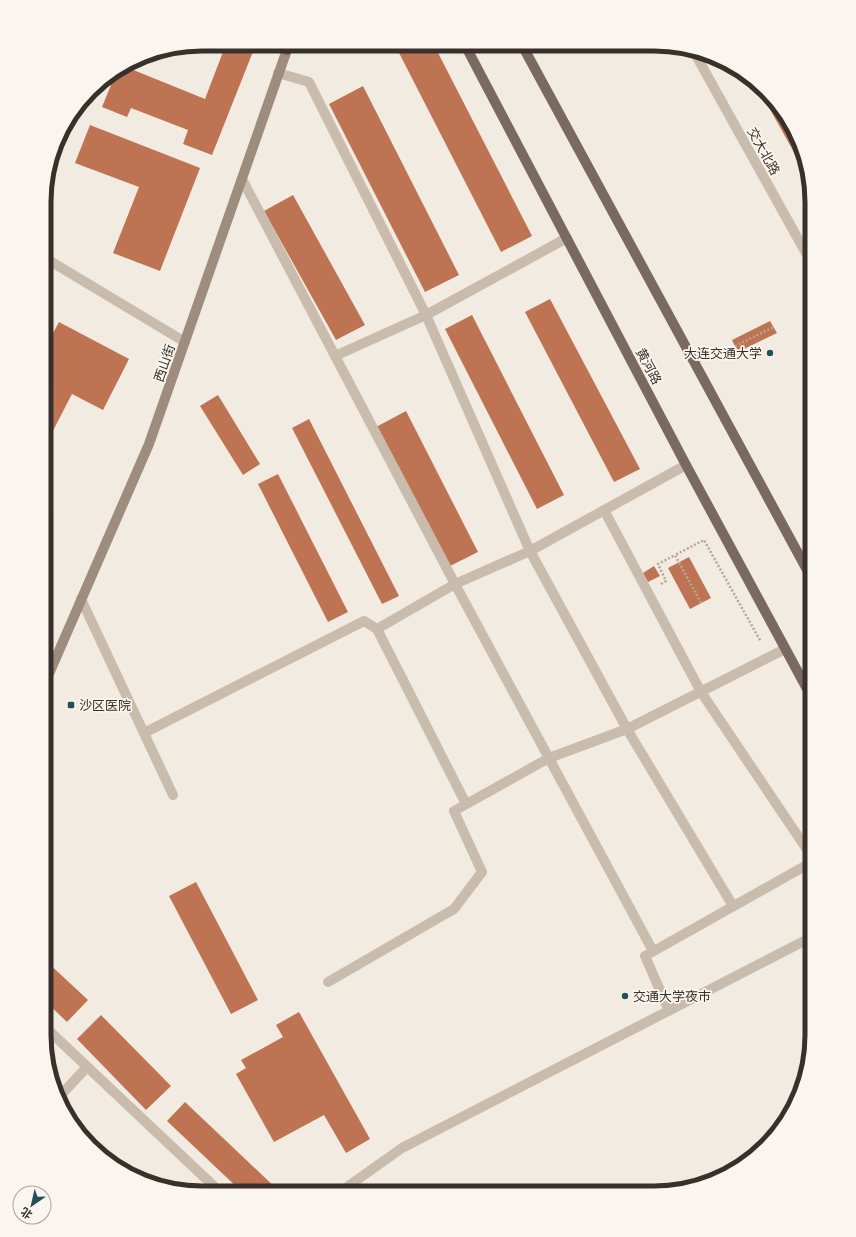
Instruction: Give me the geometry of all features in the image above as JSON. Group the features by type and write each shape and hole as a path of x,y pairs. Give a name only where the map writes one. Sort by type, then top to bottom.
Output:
{"main road":[{"name":"黄河路","path":"468,51 686,465 805,685"},
{"path":"525,51 805,566"}],"street":[{"name":"西山街","path":"51,669 150,444 287,51"},
{"name":"交大北路","path":"697,57 805,251"},
{"path":"278,74 309,82 426,315 530,551 627,728 733,906"},
{"path":"242,179 455,584 653,951"},
{"path":"335,356 426,315 567,238"},
{"path":"51,262 185,342"},
{"path":"377,629 455,584 530,551 686,465"},
{"path":"604,510 701,692 805,847"},
{"path":"82,599 173,795"},
{"path":"144,733 364,621 377,629 466,804"},
{"path":"328,982 454,908 482,872 454,811 549,758 627,728 785,649"},
{"path":"51,655 56,658"},
{"path":"669,1011 645,956 805,866"},
{"path":"348,1186 402,1148 805,941"},
{"path":"51,1033 214,1186"},
{"path":"62,1093 87,1066"}],"path":[{"path":"735,346 774,327"},
{"path":"658,586 666,581 658,564 704,540 761,642"},
{"path":"675,555 700,603"}],"building":[{"path":"223,51 253,51 212,155 183,144 188,130 131,108 127,117 102,107 113,80 131,69 205,99"},
{"path":"398,51 437,51 532,236 501,252"},
{"path":"363,86 459,275 425,292 329,104"},
{"path":"763,97 785,126 794,144 800,163"},
{"path":"90,125 200,168 160,271 113,253 139,187 75,163"},
{"path":"293,195 365,325 336,340 264,211"},
{"path":"550,299 640,469 614,482 525,312"},
{"path":"472,315 564,495 537,509 445,329"},
{"path":"770,321 777,333 738,352 732,340"},
{"path":"59,322 129,359 103,410 72,394 51,434 51,337"},
{"path":"218,395 260,464 243,475 200,406"},
{"path":"406,411 478,552 448,567 376,427"},
{"path":"309,419 399,596 382,604 292,428"},
{"path":"278,474 348,612 328,622 258,484"},
{"path":"689,557 711,598 690,609 668,568"},
{"path":"654,566 660,576 648,582 643,573"},
{"path":"196,882 258,1000 231,1014 169,896"},
{"path":"51,966 88,1000 67,1022 51,1007"},
{"path":"299,1012 370,1139 346,1153 324,1115 274,1142 236,1074 246,1068 241,1060 283,1037 276,1025"},
{"path":"101,1015 171,1086 146,1110 77,1039"},
{"path":"185,1102 274,1186 236,1186 167,1121"}],"place":[{"name":"大连交通大学","path":"770,353"},
{"name":"沙区医院","path":"71,705"},
{"name":"交通大学夜巿","path":"625,996"}]}
